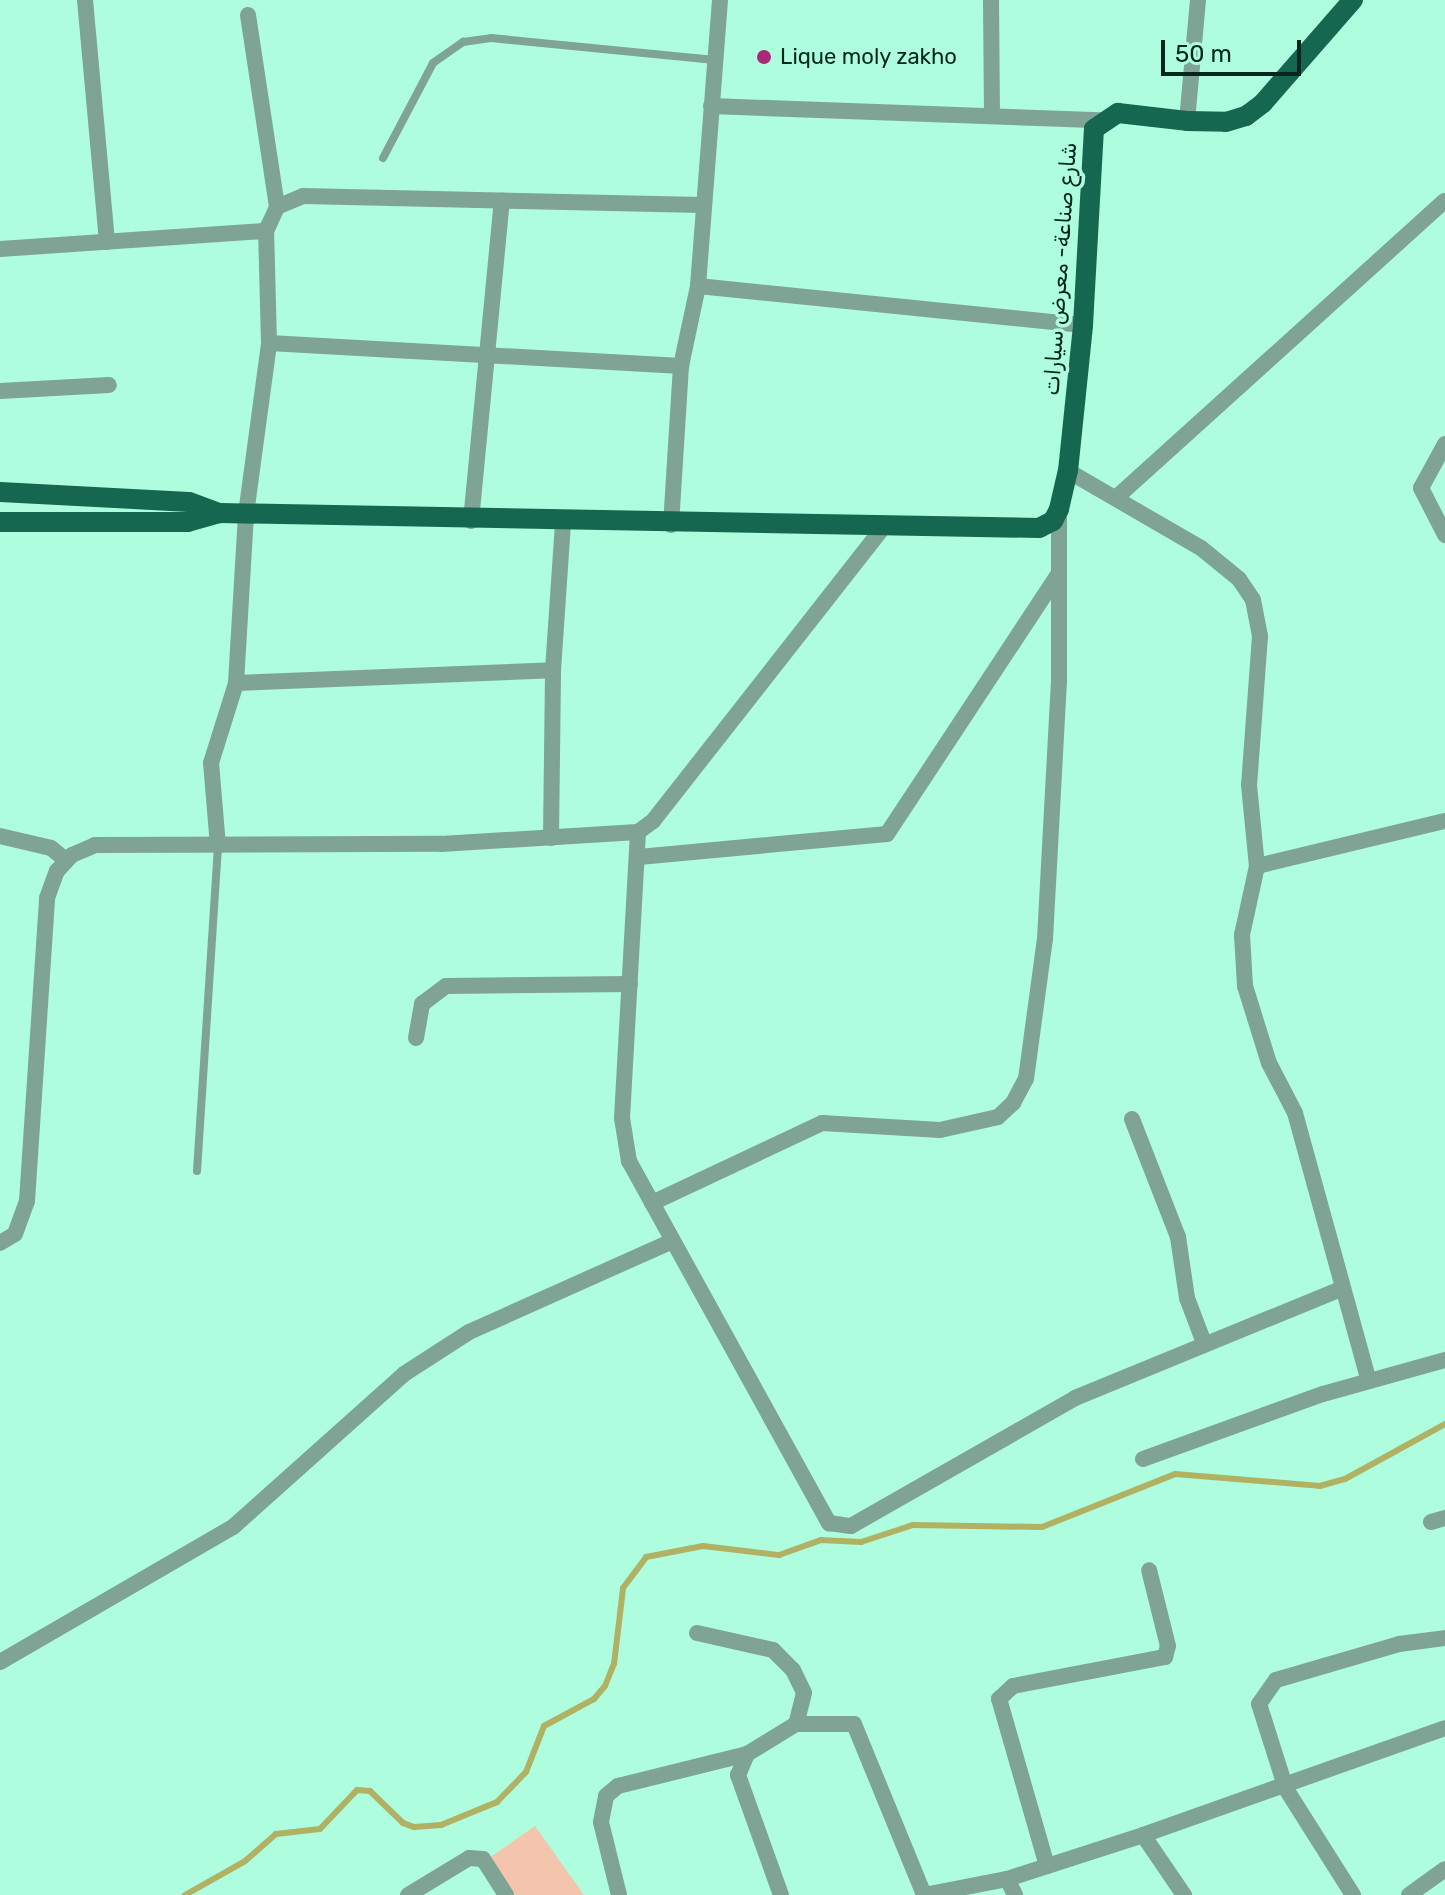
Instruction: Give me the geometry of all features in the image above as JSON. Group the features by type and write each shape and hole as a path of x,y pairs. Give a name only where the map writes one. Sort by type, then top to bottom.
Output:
{"main road":[{"name":"شارع صناعة- معرض سيارات","path":"1059,509 1068,471 1083,325 1092,140 1100,120 1118,113 1226,122 1255,111 1353,0"},
{"path":"0,492 189,502 220,513 671,525 1039,528 1053,521 1059,509"},
{"path":"0,522 188,522 220,513"}],"street":[{"path":"85,0 107,242"},
{"path":"671,525 681,366 698,286 720,0"},
{"path":"991,0 992,116"},
{"path":"1187,121 1198,0"},
{"path":"218,846 211,763 236,683 246,514 269,343 266,231 277,207 248,15"},
{"path":"711,106 1100,120"},
{"path":"277,207 303,196 702,205"},
{"path":"471,521 502,200"},
{"path":"1118,496 1445,201"},
{"path":"0,249 266,231"},
{"path":"698,286 1083,325"},
{"path":"269,343 681,366"},
{"path":"0,391 109,385"},
{"path":"1445,444 1421,488 1445,535"},
{"path":"1068,471 1118,496 1201,548 1239,579 1253,600 1260,636 1249,785 1257,866 1242,935 1245,986 1269,1063 1295,1113 1341,1289 1369,1381"},
{"path":"652,1203 822,1123 940,1130 998,1117 1013,1103 1026,1079 1045,939 1059,682 1059,509"},
{"path":"551,838 553,670 563,522"},
{"path":"0,1243 15,1234 27,1201 47,898 66,860 95,845 218,846 551,838 638,832 653,821 883,528"},
{"path":"639,857 887,834 1058,575"},
{"path":"236,683 553,670"},
{"path":"1257,866 1445,821"},
{"path":"638,832 622,1118 629,1161 829,1523 851,1526 925,1488 1075,1398 1341,1289"},
{"path":"0,836 51,848 66,860"},
{"path":"416,1038 422,1004 446,986 630,984"},
{"path":"1132,1119 1178,1237 1187,1298 1204,1343"},
{"path":"0,1662 233,1527 404,1374 469,1332 672,1241"},
{"path":"1143,1459 1369,1381 1445,1360"},
{"path":"1047,1866 999,1699 1013,1686 1165,1657 1168,1646 1149,1570"},
{"path":"697,1633 773,1650 793,1670 804,1693 796,1724"},
{"path":"1353,1895 1286,1789 1259,1704 1276,1680 1399,1644 1445,1638"},
{"path":"619,1895 601,1822 606,1796 618,1786 747,1754 796,1724 854,1724 924,1895 1007,1879 1286,1789 1445,1728"},
{"path":"747,1754 738,1775 781,1895"},
{"path":"1143,1835 1184,1895"},
{"path":"408,1895 469,1858 483,1859 506,1895"},
{"path":"1409,1895 1445,1869"},
{"path":"1007,1879 1015,1895"}],"lane":[{"path":"383,158 433,63 463,42 491,38 715,60"},
{"path":"197,1171 218,846"}],"shaded area":[{"path":"535,1826 584,1895 515,1895 489,1858"}],"waterway":[{"path":"185,1895 245,1861 276,1834 320,1829 357,1790 370,1791 403,1823 414,1827 441,1825 497,1802 526,1772 544,1726 594,1699 605,1686 614,1664 623,1588 646,1557 703,1546 779,1555 821,1540 861,1542 913,1525 1042,1527 1175,1474 1320,1486 1345,1479 1445,1424"}],"place":[{"name":"Lique moly zakho","path":"764,57"}]}
